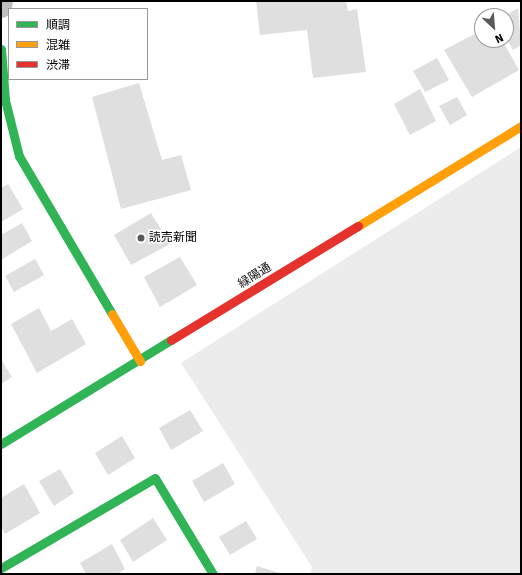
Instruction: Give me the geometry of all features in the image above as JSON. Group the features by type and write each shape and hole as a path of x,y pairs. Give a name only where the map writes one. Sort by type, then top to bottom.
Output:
{"street":[{"path":"1,7 2,1"},
{"path":"1,49 5,100 19,156 140,361"},
{"name":"緑陽通","path":"1,444 140,361 521,126"},
{"path":"1,568 155,478 213,574"}],"shaded area":[{"path":"521,147 521,574 310,574 312,567 181,363"}],"building":[{"path":"256,1 346,1 348,11 357,9 366,72 313,78 307,30 260,35"},
{"path":"518,8 521,45 513,50 512,48 514,48 514,10"},
{"path":"474,34 474,48 507,48 519,70 472,97 444,50"},
{"path":"437,58 449,80 425,92 413,71"},
{"path":"139,83 162,160 181,155 191,190 121,209 92,97"},
{"path":"420,89 436,121 410,135 394,104"},
{"path":"457,97 467,115 450,125 439,106"},
{"path":"8,184 23,209 1,222 1,188"},
{"path":"151,213 170,244 131,265 114,235"},
{"path":"22,223 32,241 1,260 1,235"},
{"path":"180,257 197,285 160,307 144,277"},
{"path":"35,259 44,275 14,292 5,276"},
{"path":"39,308 51,331 72,319 86,344 37,373 11,324"},
{"path":"1,359 12,377 1,384"},
{"path":"190,410 203,431 171,450 159,428"},
{"path":"122,436 135,458 108,475 95,453"},
{"path":"223,463 235,484 204,502 192,481"},
{"path":"60,469 74,493 54,506 39,481"},
{"path":"24,484 40,513 5,534 1,527 1,498"},
{"path":"153,518 167,540 133,562 120,540"},
{"path":"246,521 257,539 230,555 219,537"},
{"path":"112,544 125,569 117,574 86,574 80,563"},
{"path":"257,566 283,574 255,574"}],"traffic: fast":[{"path":"1,49 5,100 19,156 112,314"},
{"path":"1,444 171,340"},
{"path":"1,568 155,478 213,574"}],"traffic: slow":[{"path":"358,226 521,126"},
{"path":"112,314 140,361"}],"traffic: jam":[{"path":"171,340 358,226"}],"place":[{"name":"読売新聞","path":"141,238"}]}
